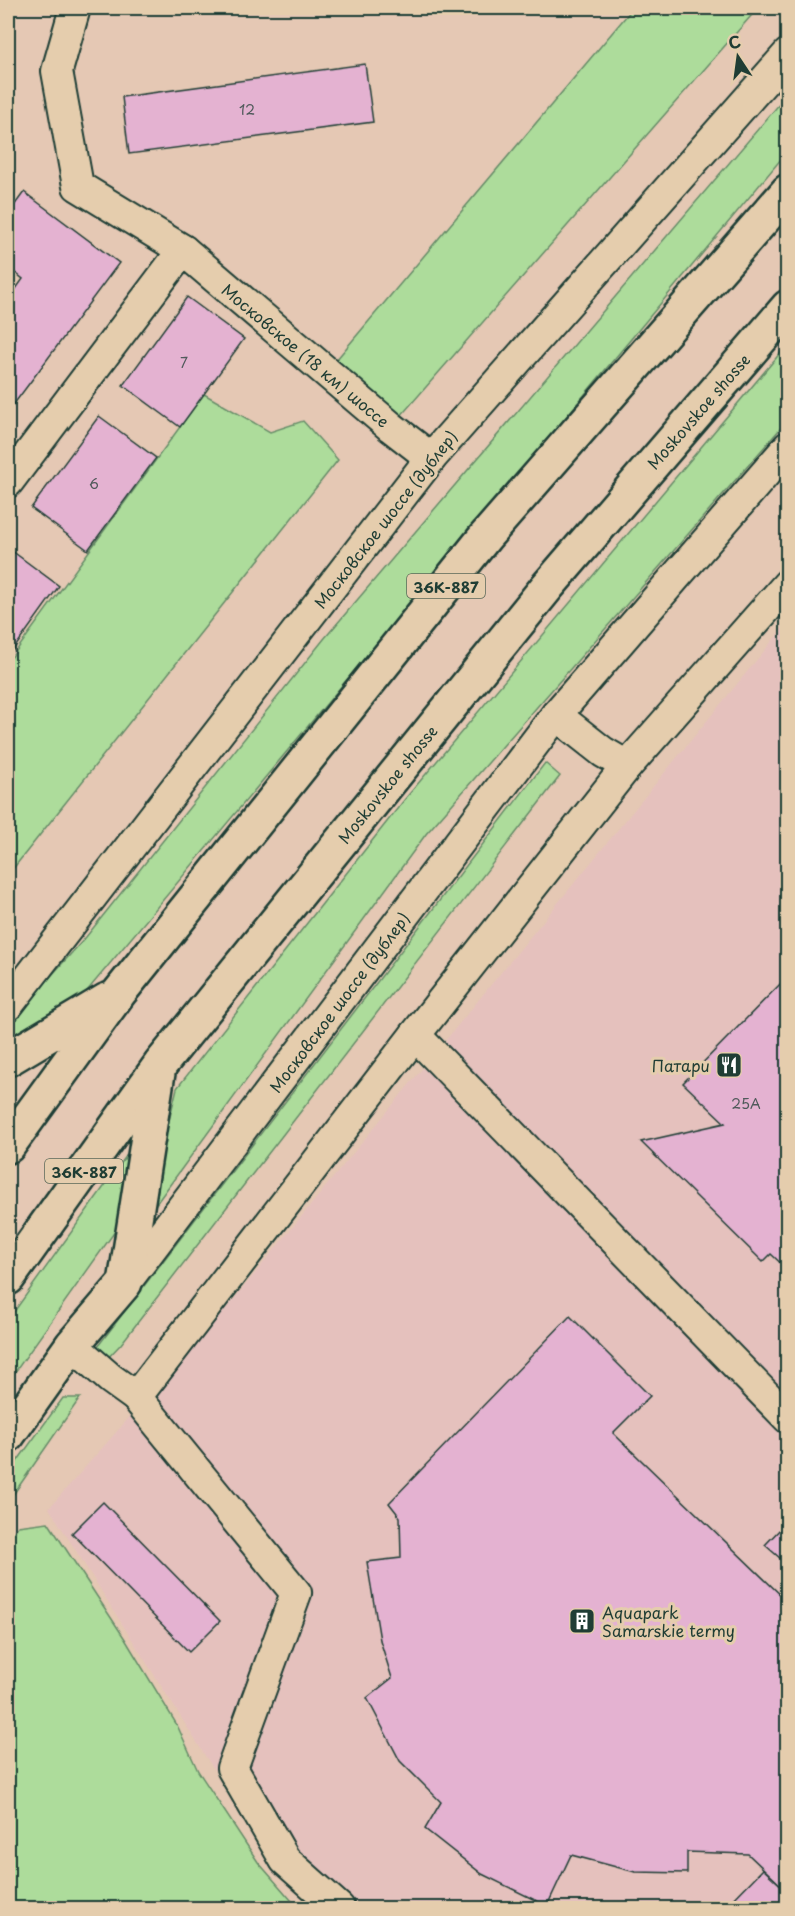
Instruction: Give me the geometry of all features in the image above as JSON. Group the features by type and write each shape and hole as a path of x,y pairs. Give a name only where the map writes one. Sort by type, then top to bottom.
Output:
{"main road":[{"name":"36К-887","path":"8,1146 119,993 485,537 788,191"},
{"name":"Moskovskoe shosse","path":"8,1278 160,1065 547,587 788,307"},
{"path":"8,1059 119,993"},
{"path":"8,1435 72,1345 125,1283 160,1065"}],"street":[{"name":"Московское (18 км) шоссе","path":"75,8 57,71 78,186 183,250 430,458"},
{"name":"Московское шоссе (дублер)","path":"8,1005 430,458 788,54"},
{"path":"8,482 183,250"},
{"name":"Московское шоссе (дублер)","path":"125,1283 556,715 788,447"},
{"path":"136,1397 415,1035 627,766 788,584"},
{"path":"556,715 603,752 627,766"},
{"path":"415,1035 788,1418"},
{"path":"72,1345 136,1397 296,1593 232,1768 285,1860 339,1908"}],"shaded area":[{"path":"787,623 787,1908 318,1908 281,1876 49,1508 229,1305"}],"green space":[{"path":"633,8 758,8 391,427 326,372"},
{"path":"787,95 787,152 82,997 8,1044 8,1024 86,937 324,639"},
{"path":"787,345 787,421 426,834 145,1219 177,1088 405,799"},
{"path":"204,394 270,432 303,421 338,460 8,875 8,662"},
{"path":"545,763 560,776 121,1344 103,1363 88,1359"},
{"path":"137,1141 128,1213 8,1382 8,1320"},
{"path":"63,1398 80,1398 8,1502 8,1474"},
{"path":"48,1522 125,1639 177,1725 198,1771 258,1862 298,1908 8,1908 8,1540 18,1526"}],"building":[{"path":"365,64 373,122 129,154 122,97"},
{"path":"24,192 119,263 8,412 8,300 23,279 8,267 8,214"},
{"path":"187,297 244,339 180,427 123,385"},
{"path":"99,416 156,458 88,550 31,508"},
{"path":"8,548 59,586 8,657"},
{"path":"788,976 788,1270 771,1254 763,1262 641,1142 725,1123 683,1083"},
{"name":"Aquapark Samarskie termy","path":"570,1316 650,1396 613,1433 788,1602 788,1892 748,1854 687,1852 687,1873 635,1872 571,1855 547,1906 482,1874 425,1829 441,1802 400,1761 367,1698 392,1678 380,1640 367,1562 401,1558 400,1517 389,1503"},
{"path":"103,1502 220,1621 189,1652 72,1533"},
{"path":"784,1525 788,1528 788,1565 765,1545"},
{"path":"763,1869 788,1892 788,1908 725,1908"}],"place":[{"name":"Патари","path":"729,1065"},
{"name":"Aquapark Samarskie termy","path":"582,1621"}]}
